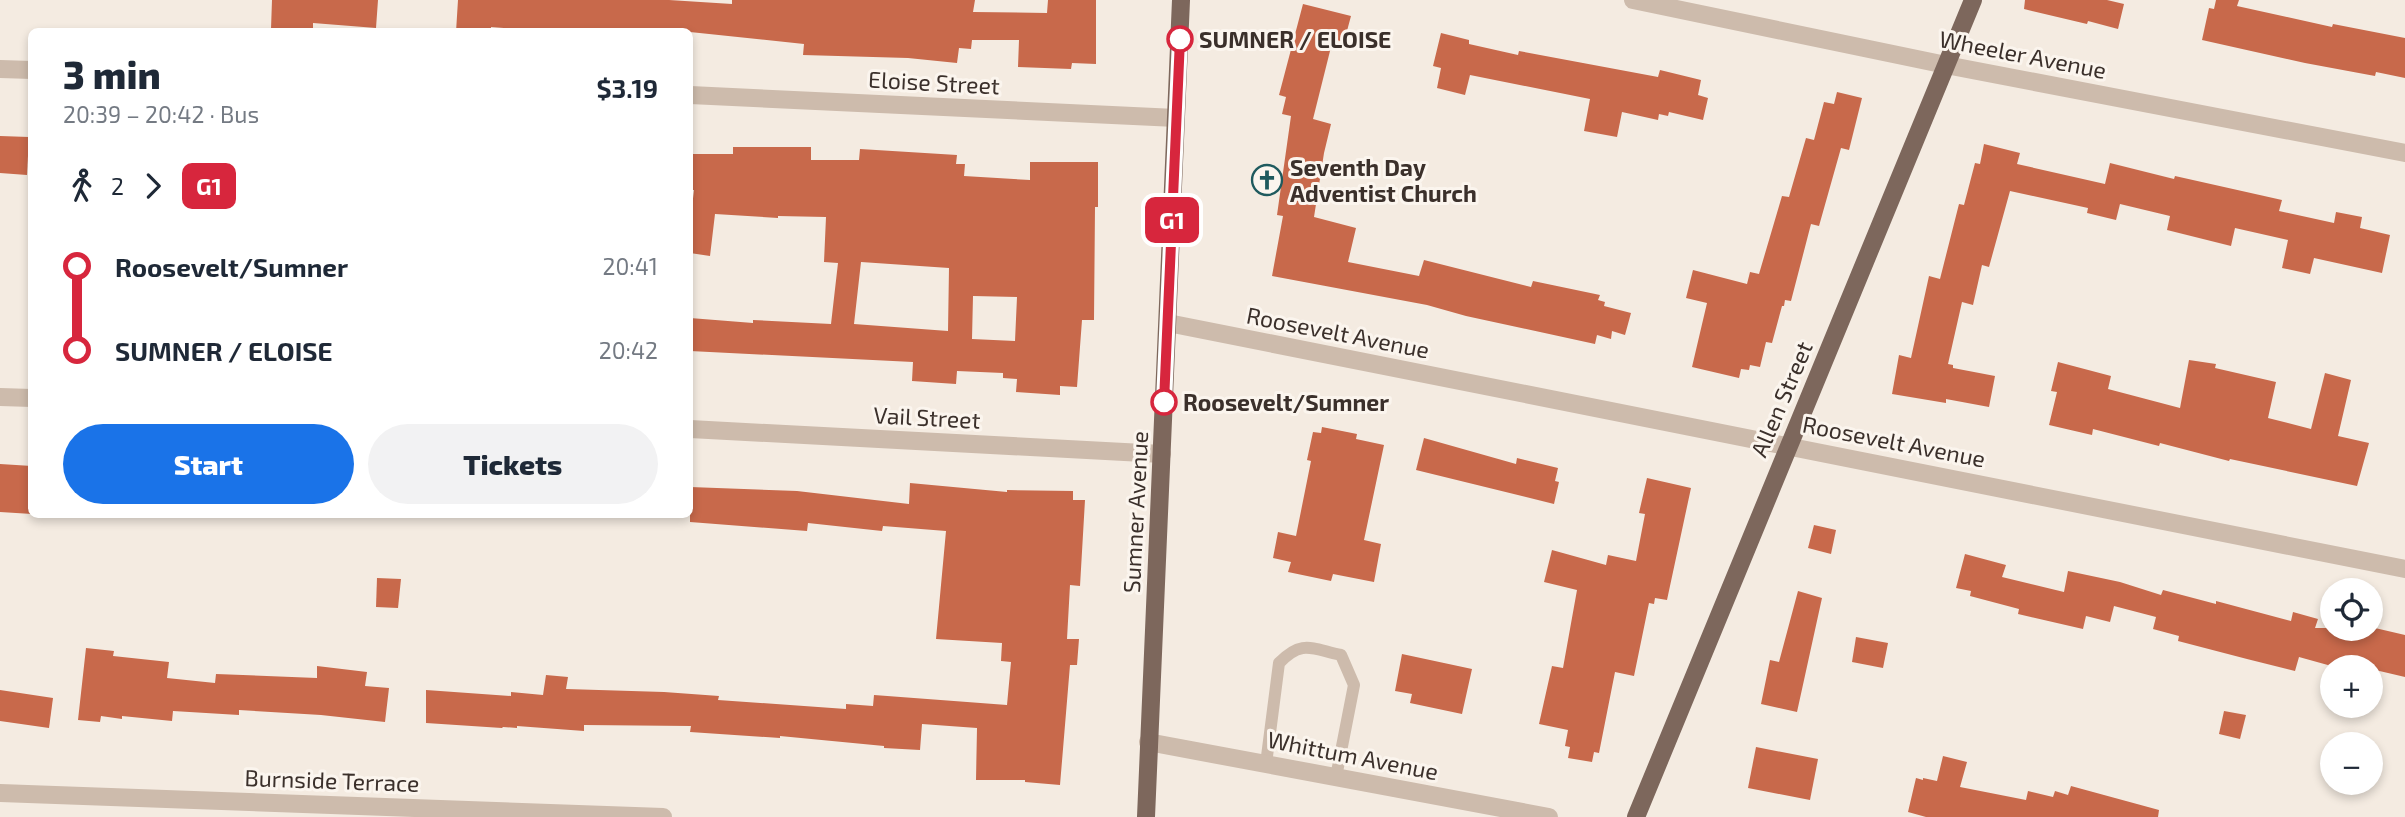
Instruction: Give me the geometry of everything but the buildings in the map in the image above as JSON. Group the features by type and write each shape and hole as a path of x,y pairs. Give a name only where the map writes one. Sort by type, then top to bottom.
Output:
{"main road":[{"name":"Sumner Avenue","path":"1146,817 1181,0"},
{"name":"Allen Street","path":"1636,817 1973,0"}],"street":[{"name":"Wheeler Avenue","path":"1633,0 1946,65 2405,153"},
{"path":"0,69 28,70"},
{"name":"Eloise Street","path":"693,95 1177,118"},
{"name":"Roosevelt Avenue","path":"1168,323 2405,569"},
{"path":"0,397 28,398"},
{"name":"Vail Street","path":"693,429 1162,454"},
{"name":"Whittum Avenue","path":"1148,742 1549,817"},
{"name":"Burnside Terrace","path":"0,793 663,817"}],"lane":[{"path":"1266,764 1279,663 1291,650 1302,647 1341,655 1354,685 1336,777"}],"bus line":[{"name":"G1","path":"1164,402 1180,39"}],"place":[{"name":"SUMNER / ELOISE","path":"1180,39"},
{"name":"Seventh Day Adventist Church","path":"1267,180"},
{"name":"Roosevelt/Sumner","path":"1164,402"}]}
